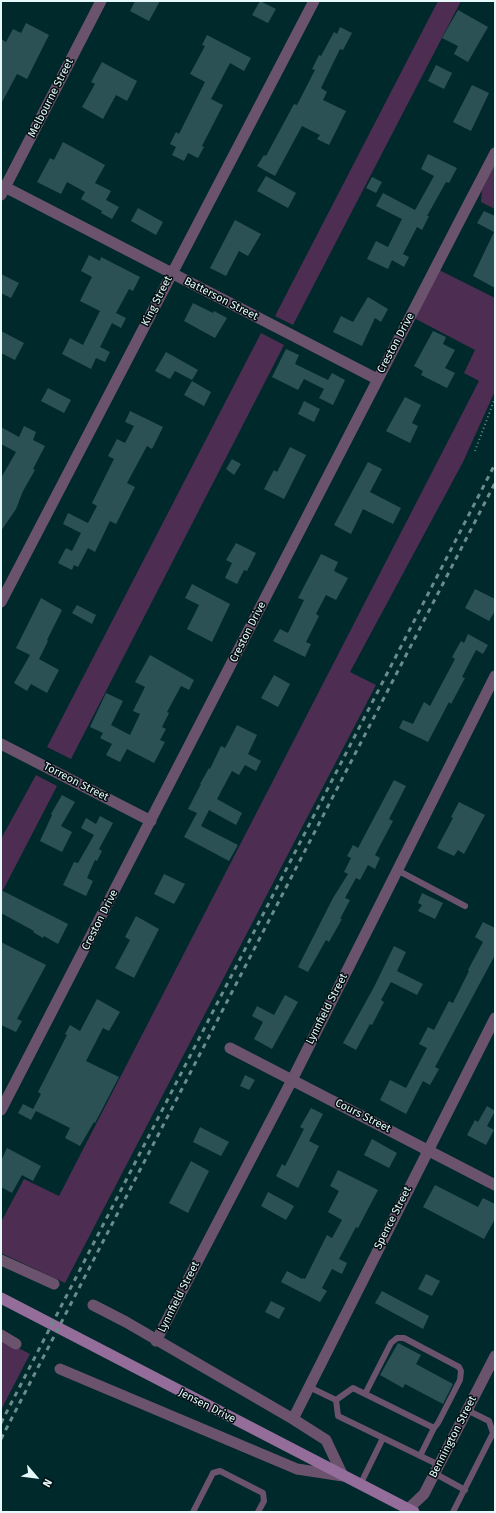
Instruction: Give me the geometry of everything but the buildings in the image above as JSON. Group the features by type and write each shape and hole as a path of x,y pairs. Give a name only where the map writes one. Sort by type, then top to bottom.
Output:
{"main road":[{"name":"Jensen Drive","path":"1,1298 409,1511"}],"street":[{"name":"Melbourne Street","path":"2,189 101,1"},
{"name":"King Street","path":"1,602 314,1"},
{"name":"Creston Drive","path":"1,1110 495,153"},
{"name":"Batterson Street","path":"2,189 171,273 377,379"},
{"name":"Lynnfield Street","path":"156,1341 292,1080 495,676"},
{"name":"Torreon Street","path":"1,744 151,821"},
{"name":"Spence Street","path":"293,1419 495,1018"},
{"name":"Cours Street","path":"230,1048 495,1185"},
{"path":"1,1260 54,1284"},
{"path":"93,1305 293,1419 326,1440 343,1476"},
{"path":"1,1335 16,1344"},
{"name":"Bennington Street","path":"409,1511 424,1494 495,1356"},
{"path":"60,1369 297,1469 343,1476"}],"lane":[{"path":"397,870 465,906"},
{"path":"365,1394 391,1343 397,1338 404,1338 459,1367 461,1371 460,1380 420,1456"},
{"path":"309,1387 336,1400"},
{"path":"336,1400 353,1388 434,1428"},
{"path":"336,1400 338,1416 420,1456 465,1490"},
{"path":"453,1512 493,1433 489,1421 467,1410"},
{"path":"360,1485 383,1438"},
{"path":"193,1512 213,1473 220,1471 263,1493 264,1500 258,1512"}],"path":[{"path":"476,451 495,398"}],"shaded area":[{"path":"438,1 461,1 293,325 275,316"},
{"path":"495,165 495,209 481,202 482,190"},
{"path":"439,270 495,298 495,391 463,462 350,672 376,685 65,1283 1,1253 1,1222 24,1179 59,1196 479,381 464,373 475,350 414,318"},
{"path":"261,333 284,345 71,759 47,747"},
{"path":"36,775 57,786 1,894 1,839"},
{"path":"1,1339 30,1354 1,1410"}],"railway":[{"path":"1,1423 495,464"},
{"path":"1,1439 495,483"}]}
